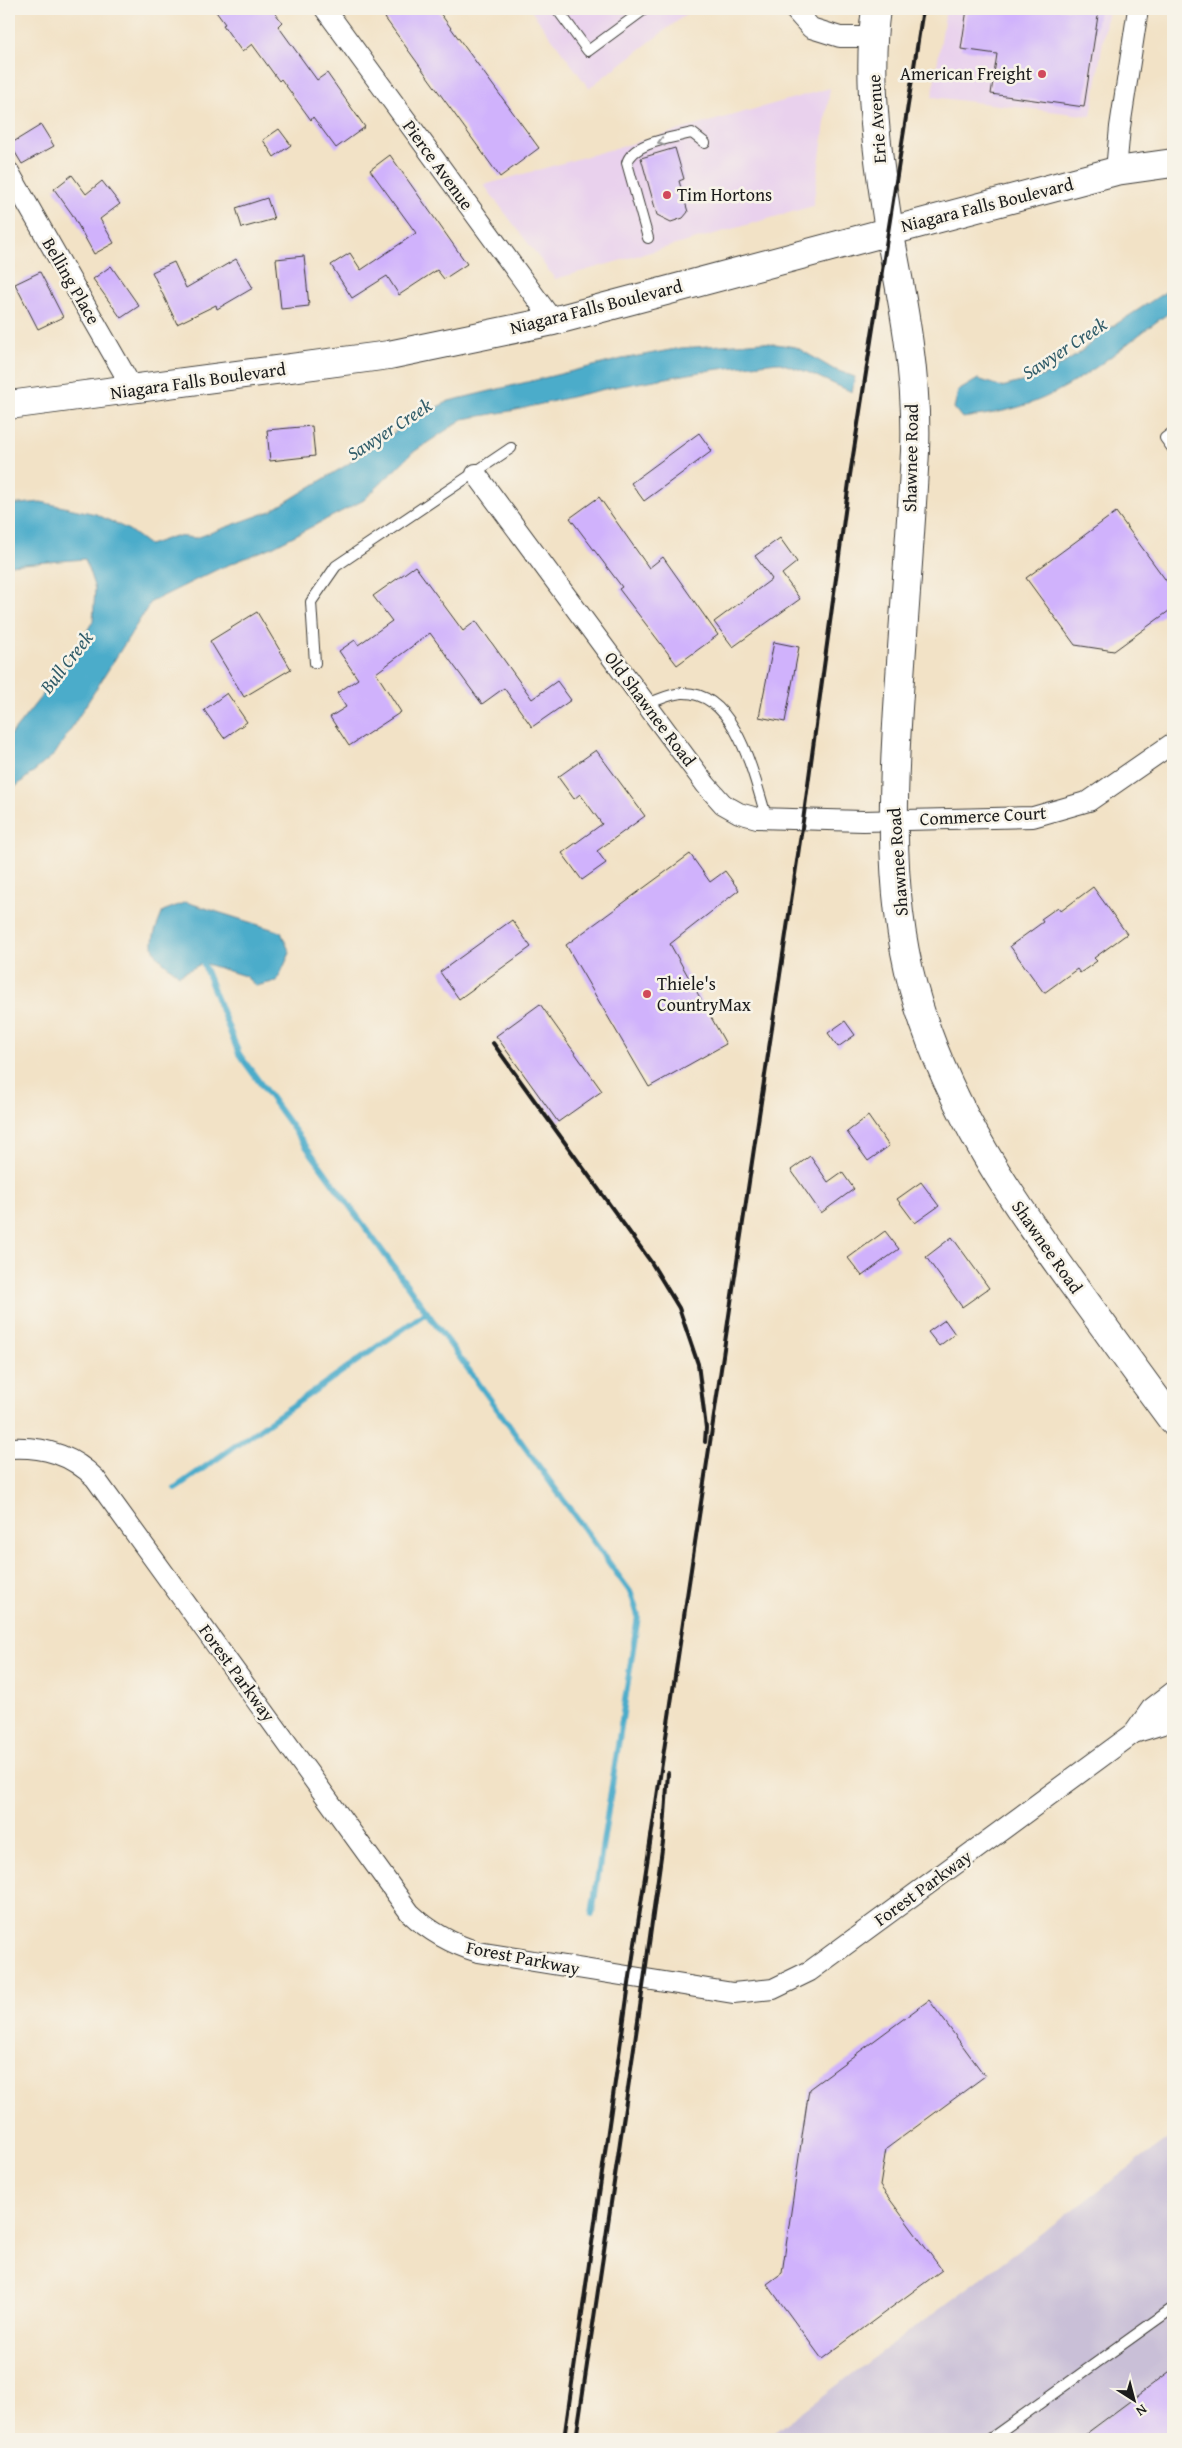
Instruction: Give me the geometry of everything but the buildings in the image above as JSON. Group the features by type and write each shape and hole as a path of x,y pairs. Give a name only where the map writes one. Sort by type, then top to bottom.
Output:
{"main road":[{"name":"Erie Avenue","path":"876,9 872,36 879,165 889,230"},
{"name":"Niagara Falls Boulevard","path":"9,405 389,355 553,321 1116,171 1173,163"},
{"name":"Shawnee Road","path":"889,230 908,335 915,448 894,761 893,821 897,892 903,936 917,1002 936,1056 956,1103 982,1153 1022,1214 1173,1421"}],"street":[{"name":"Pierce Avenue","path":"325,9 553,321"},
{"path":"794,9 811,28 840,37 872,36"},
{"path":"1116,171 1121,119 1138,9"},
{"name":"Belling Place","path":"9,172 133,390"},
{"name":"Old Shawnee Road","path":"476,474 706,785 723,804 739,813 767,819 893,821"},
{"name":"Commerce Court","path":"893,821 1033,817 1069,809 1089,801 1173,743"},
{"name":"Forest Parkway","path":"9,1448 38,1448 56,1452 83,1466 95,1478 410,1914 425,1927 443,1938 478,1952 733,1992 773,1988 810,1971 1134,1733 1151,1709 1173,1692"},
{"name":"Forest Parkway","path":"1134,1733 1163,1724 1173,1717"}],"lane":[{"path":"556,9 588,51 645,9"},
{"path":"648,238 628,163 630,155 636,148 692,133 705,142"},
{"path":"1173,432 1165,438 1173,449"},
{"path":"315,663 311,602 336,566 380,534 476,474 511,448"},
{"path":"646,704 681,693 704,696 722,712 743,744 767,819"},
{"path":"990,2439 1173,2308"}],"shaded area":[{"path":"530,9 693,9 589,88"},
{"name":"American Freight","path":"946,9 1108,9 1091,116 932,97"},
{"path":"830,88 813,206 555,279 484,185"},
{"path":"1173,2135 1173,2439 765,2439"}],"water":[{"path":"1173,287 1173,310 1086,375 1070,384 1032,403 998,412 962,418 954,408 958,391 978,379 1002,387 1043,376 1077,355 1101,334"},
{"path":"762,342 796,347 833,369 855,377 852,392 807,372 777,362 712,370 609,388 516,410 463,419 412,453 364,500 272,547 216,570 151,602 55,754 9,792 9,737 67,664 93,621 95,589 85,559 9,565 9,505 41,502 96,514 129,530 149,545 175,536 196,538 271,511 345,466 414,419 449,401 622,359 681,348"},
{"path":"186,902 281,932 290,953 277,981 256,986 245,976 203,963 179,975 169,967 161,960 153,948 155,933 163,911"}],"waterway":[{"path":"203,963 239,1054 631,1593 638,1616 592,1914"},
{"path":"175,1488 427,1312"}],"railway":[{"path":"564,2439 630,1977 803,821 850,475 923,9"},
{"path":"493,1043 651,1262 679,1308 698,1364 706,1428 705,1442"},
{"path":"576,2439 644,1980 663,1842 668,1773"}],"place":[{"name":"American Freight","path":"1042,74"},
{"name":"Tim Hortons","path":"667,195"},
{"name":"Thiele's CountryMax","path":"647,994"}],"water label":[{"name":"Sawyer Creek","path":"1064,348"},
{"name":"Sawyer Creek","path":"389,429"},
{"name":"Bull Creek","path":"66,662"}]}
